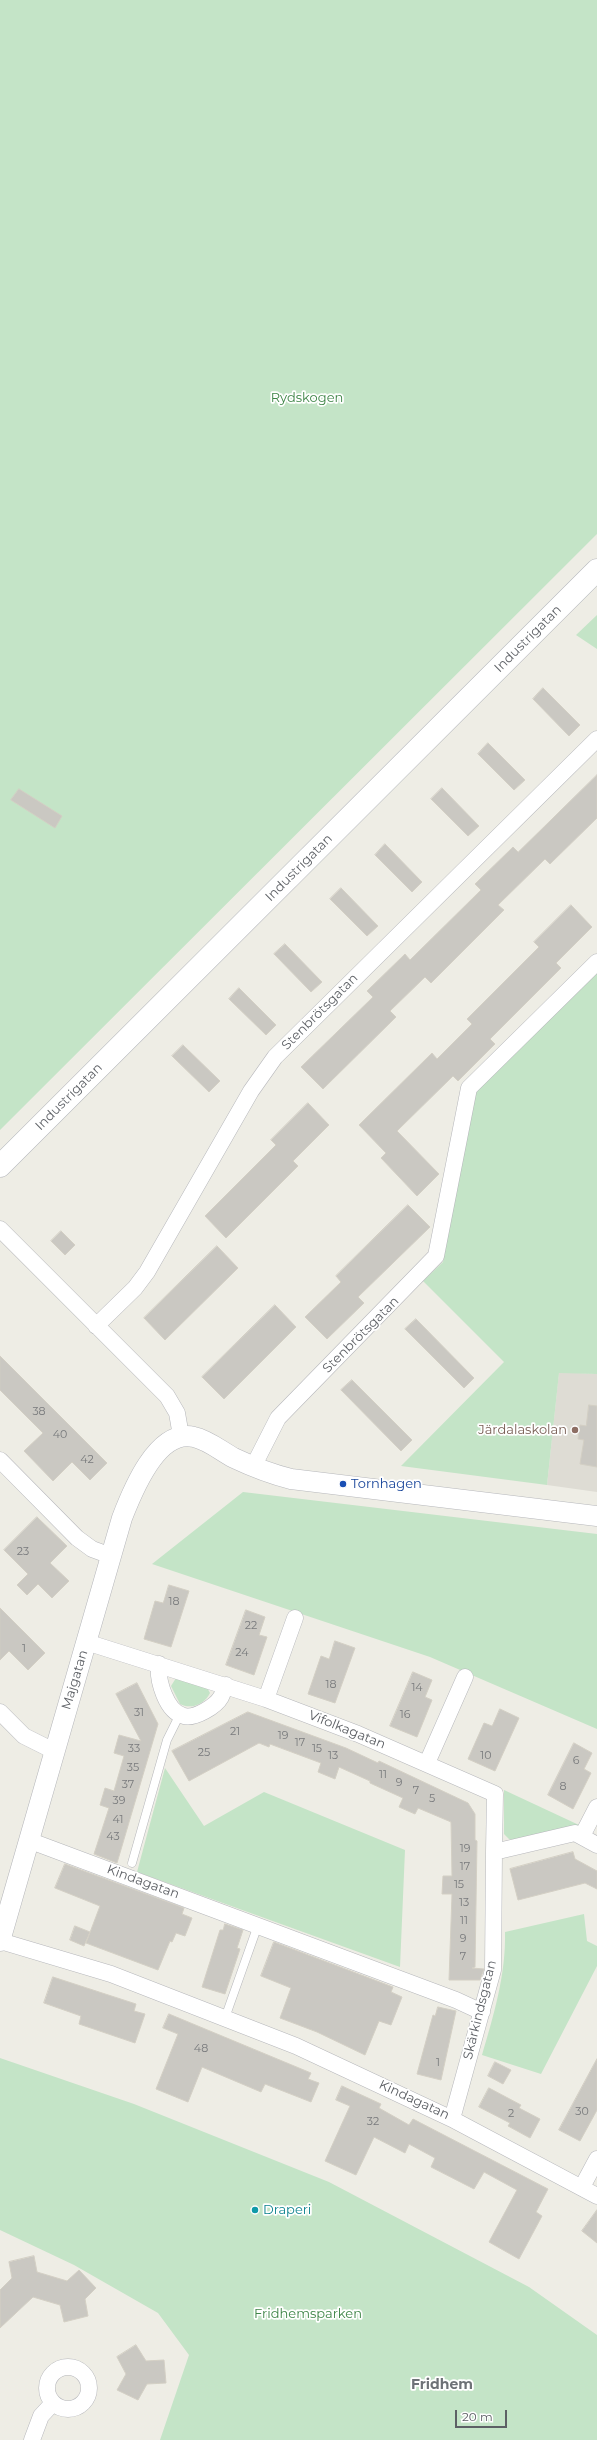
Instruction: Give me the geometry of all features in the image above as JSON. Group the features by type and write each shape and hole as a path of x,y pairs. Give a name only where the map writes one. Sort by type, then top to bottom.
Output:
{"main road":[{"name":"Industrigatan","path":"0,1166 597,570"}],"street":[{"name":"Stenbrötsgatan","path":"96,1326 135,1288 147,1272 266,1067 292,1039 597,739"},
{"name":"Stenbrötsgatan","path":"254,1468 278,1418 436,1256 469,1088 597,962"},
{"path":"0,1229 174,1406 181,1436 203,1440 254,1468 279,1476 314,1483 343,1484 597,1516"},
{"name":"Majgatan","path":"0,1941 122,1518 139,1479 162,1447 181,1436"},
{"path":"0,1460 77,1538 92,1549 111,1556"},
{"path":"266,1699 295,1618"},
{"name":"Vifolkagatan","path":"86,1642 226,1685 266,1699 427,1763 495,1794 494,1852"},
{"path":"159,1664 158,1681 170,1704 180,1714 191,1716 208,1708 221,1698 226,1685"},
{"path":"427,1763 465,1677"},
{"path":"0,1712 24,1736 54,1751"},
{"path":"582,1836 597,1807"},
{"path":"494,1852 575,1832 597,1844"},
{"name":"Kindagatan","path":"28,1840 456,2000 482,2012"},
{"name":"Skärkindsgatan","path":"452,2119 482,2012 494,1961 494,1852"},
{"name":"Kindagatan","path":"0,1941 111,1974 296,2046 452,2119 597,2196"},
{"path":"582,2187 597,2159"},
{"path":"32,2440 41,2416 53,2403"}],"lane":[{"path":"132,1863 167,1740 180,1714"},
{"path":"225,2018 258,1925"}],"shaded area":[{"name":"Järdalaskolan","path":"559,1372 597,1374 597,1492 547,1485"}],"green space":[{"name":"Rydskogen","path":"0,0 597,0 597,534 0,1130"},
{"path":"597,615 597,649 576,635"},
{"path":"597,973 597,1374 559,1373 547,1485 401,1466 504,1362 423,1281 443,1262 474,1094"},
{"path":"243,1492 597,1534 597,1729 430,1657 152,1564"},
{"path":"176,1678 206,1686 210,1693 208,1697 201,1703 193,1706 184,1706 180,1704 171,1686"},
{"path":"165,1768 204,1826 264,1792 405,1850 400,1967 137,1872"},
{"path":"504,1790 579,1825 515,1841 509,1839 504,1834"},
{"path":"584,1914 587,1941 597,1946 597,1966 541,2074 482,2055 495,2009 504,1963 505,1932"},
{"name":"Fridhemsparken","path":"0,2058 134,2104 329,2182 529,2287 597,2335 597,2440 160,2440 189,2355 158,2313 74,2265 0,2230"}],"building":[{"path":"543,688 580,725 569,736 533,699"},
{"path":"488,743 525,780 514,790 478,754"},
{"path":"597,775 597,818 550,864 545,859 498,905 504,910 431,983 425,977 390,1011 396,1017 323,1089 301,1067 373,997 367,991 405,954 410,960 481,890 475,884 513,847 518,852"},
{"path":"442,788 479,826 468,836 431,799"},
{"path":"19,789 62,816 55,828 11,800"},
{"path":"385,844 422,882 412,892 375,855"},
{"path":"341,888 378,926 367,936 330,899"},
{"path":"571,905 592,927 556,963 561,968 490,1039 495,1044 458,1081 453,1076 397,1131 439,1174 417,1196 381,1158 386,1153 359,1125 432,1053 437,1059 472,1024 467,1019 539,947 534,942"},
{"path":"285,944 322,982 311,992 274,954"},
{"path":"239,988 276,1025 266,1035 229,999"},
{"path":"183,1045 220,1081 209,1092 172,1056"},
{"path":"308,1103 329,1125 293,1161 298,1166 226,1238 205,1216 276,1145 271,1140"},
{"path":"408,1205 430,1227 358,1297 364,1303 327,1339 305,1317 341,1282 336,1276"},
{"path":"61,1231 75,1245 65,1255 51,1241"},
{"path":"217,1246 238,1268 165,1340 144,1318"},
{"path":"275,1305 296,1327 224,1399 202,1377"},
{"path":"416,1319 474,1378 464,1388 405,1329"},
{"path":"0,1356 107,1463 90,1480 72,1462 53,1481 24,1451 43,1433 0,1390"},
{"path":"352,1380 412,1440 401,1451 341,1390"},
{"path":"589,1405 597,1406 597,1467 580,1464 584,1440 578,1439 580,1425 586,1426"},
{"path":"37,1517 67,1546 50,1563 69,1581 52,1598 38,1584 27,1595 17,1585 28,1574 4,1550"},
{"path":"169,1585 189,1591 171,1647 144,1639 155,1601 163,1603"},
{"path":"0,1608 45,1653 28,1670 9,1651 0,1660"},
{"path":"246,1610 265,1617 259,1635 267,1637 254,1675 226,1665"},
{"path":"335,1641 355,1648 335,1703 308,1694 321,1656 329,1659"},
{"path":"413,1672 432,1680 425,1697 432,1700 417,1737 390,1726"},
{"path":"137,1683 158,1724 117,1863 94,1854 109,1808 100,1805 105,1788 114,1791 124,1756 114,1753 119,1735 141,1741 116,1694"},
{"path":"500,1709 519,1718 495,1771 468,1759 484,1723 492,1726"},
{"path":"248,1712 346,1748 378,1763 379,1761 468,1803 475,1814 475,1840 477,1841 475,1967 472,1968 484,1969 480,1980 449,1980 452,1894 442,1894 443,1876 452,1876 451,1822 418,1808 415,1814 399,1807 403,1798 370,1783 370,1781 339,1767 335,1779 318,1772 321,1763 270,1744 269,1747 259,1743 189,1781 172,1751"},
{"path":"574,1743 592,1753 584,1769 591,1773 573,1809 548,1795"},
{"path":"573,1852 575,1859 597,1871 597,1889 585,1883 518,1900 510,1869"},
{"path":"65,1864 184,1908 182,1914 192,1918 185,1936 176,1933 172,1942 170,1941 158,1970 86,1943 100,1906 55,1888"},
{"path":"225,1924 243,1930 237,1948 240,1949 225,1994 202,1987 220,1930 223,1930"},
{"path":"75,1926 90,1932 84,1946 70,1940"},
{"path":"274,1942 393,1987 391,1992 402,1997 391,2025 379,2021 365,2055 317,2032 280,2018 291,1988 261,1976"},
{"path":"53,1977 136,2004 134,2011 145,2014 135,2043 79,2024 81,2016 44,2003"},
{"path":"438,2007 456,2011 441,2080 417,2074 433,2015 435,2016"},
{"path":"169,2014 311,2073 308,2079 319,2083 311,2102 265,2084 261,2092 202,2067 188,2102 156,2089 178,2034 163,2028"},
{"path":"597,2059 597,2110 580,2141 559,2130"},
{"path":"495,2062 511,2070 503,2084 488,2076"},
{"path":"342,2086 381,2104 379,2108 409,2125 413,2119 548,2189 536,2212 542,2216 519,2259 489,2242 517,2190 484,2172 474,2189 431,2167 435,2158 409,2144 405,2153 374,2137 356,2175 325,2161 350,2106 336,2100"},
{"path":"489,2088 521,2105 519,2108 540,2119 530,2138 508,2126 510,2123 479,2107"},
{"path":"597,2210 597,2243 582,2231"},
{"path":"34,2256 37,2272 67,2281 79,2270 96,2288 85,2299 88,2316 64,2322 60,2305 33,2297 0,2328 0,2290 12,2278 9,2262"},
{"path":"136,2345 146,2361 164,2360 166,2383 147,2384 138,2400 117,2390 126,2374 117,2357"}],"place":[{"name":"Järdalaskolan","path":"575,1430"},
{"name":"Tornhagen","path":"343,1484"},
{"name":"Draperi","path":"255,2210"}],"district":[{"name":"Fridhem","path":"442,2385"}]}
